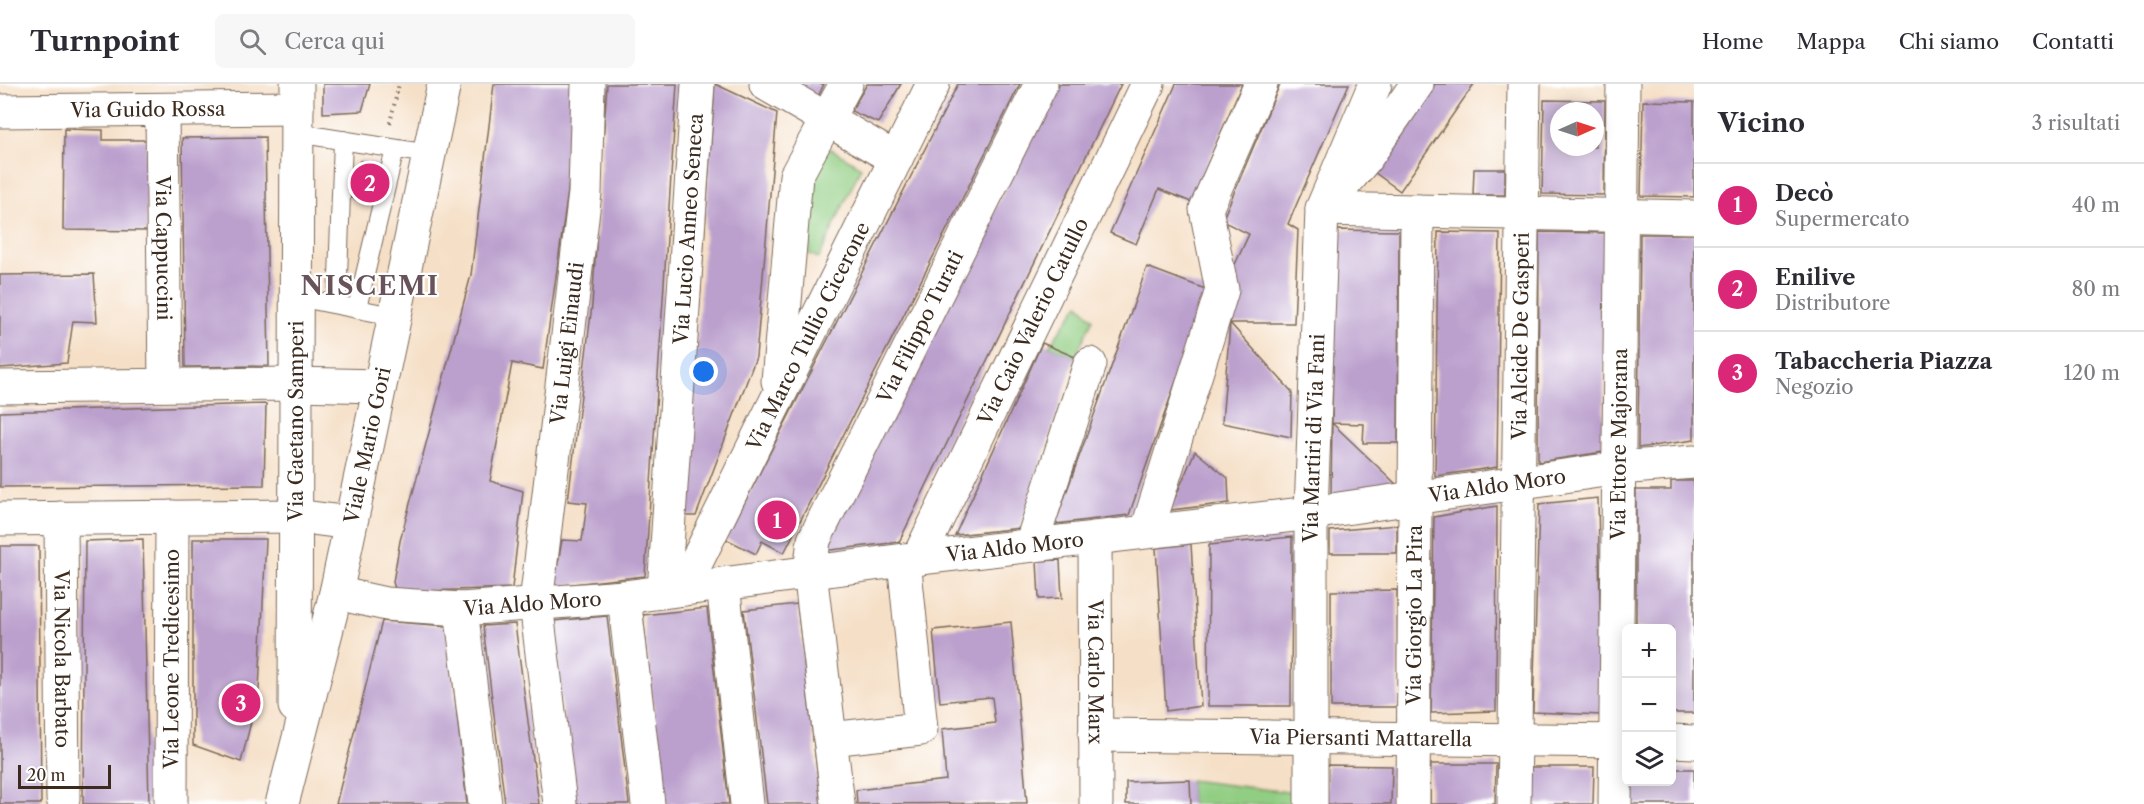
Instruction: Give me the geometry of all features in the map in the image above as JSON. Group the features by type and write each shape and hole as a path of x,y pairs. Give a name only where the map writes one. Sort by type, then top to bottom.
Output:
{"street":[{"name":"Viale Mario Gori","path":"282,804 336,593 378,386 444,84"},
{"name":"Via Luigi Einaudi","path":"560,804 536,603 585,193 590,112 588,84"},
{"name":"Via Lucio Anneo Seneca","path":"674,590 698,84"},
{"path":"766,84 896,159"},
{"path":"776,401 796,176 846,84"},
{"name":"Via Marco Tullio Cicerone","path":"674,590 776,401 933,84"},
{"name":"Via Filippo Turati","path":"838,804 810,572 814,540 1041,84"},
{"name":"Via Caio Valerio Catullo","path":"911,560 1148,84"},
{"path":"1147,531 1222,290 1206,209 1261,84"},
{"name":"Via Martiri di Via Fani","path":"1311,804 1311,513 1322,209 1375,84"},
{"path":"1322,209 1366,158 1417,84"},
{"name":"Via Alcide De Gasperi","path":"1514,804 1524,84"},
{"name":"Via Ettore Majorana","path":"1615,804 1621,741 1618,468 1623,84"},
{"name":"Via Guido Rossa","path":"0,111 93,97 162,110 297,108"},
{"name":"Via Gaetano Samperi","path":"295,757 297,108"},
{"name":"Via Cappuccini","path":"162,110 165,385"},
{"path":"1322,209 1694,217"},
{"name":"Via Giorgio La Pira","path":"1413,804 1417,211"},
{"path":"1031,545 1090,364"},
{"path":"0,387 296,384 378,386"},
{"name":"Via Aldo Moro","path":"336,593 386,604 461,609 624,597 810,572 1311,513 1414,496 1618,468 1694,462"},
{"path":"0,519 296,516 350,523"},
{"name":"Via Leone Tredicesimo","path":"171,801 172,517"},
{"name":"Via Nicola Barbato","path":"61,518 63,799"},
{"name":"Via Carlo Marx","path":"1095,538 1096,804"},
{"path":"830,739 921,729 911,560"},
{"path":"723,584 747,804"},
{"path":"624,597 648,804"},
{"path":"461,609 485,804"},
{"name":"Via Piersanti Mattarella","path":"1095,735 1621,741"},
{"path":"1676,741 1694,742"}],"lane":[{"path":"297,108 343,140 429,154"},
{"path":"337,304 343,140"},
{"path":"357,308 389,148"},
{"path":"297,297 393,316"}],"path":[{"path":"389,148 399,84"}],"green space":[{"path":"831,149 861,167 819,258 809,254 817,167 824,155"},
{"path":"1079,304 1093,319 1075,357 1049,346"},
{"path":"1190,780 1295,793 1294,804 1191,804"}],"building":[{"path":"323,84 370,84 362,111 323,113"},
{"path":"494,84 574,84 575,106 568,191 543,369 512,363 490,481 523,491 512,588 396,592 393,582 400,541 471,275"},
{"path":"607,84 677,84 645,576 554,586 562,540 582,541 587,503 568,501 592,305"},
{"path":"715,84 777,113 756,357 696,516 685,516"},
{"path":"794,84 824,84 818,97"},
{"path":"867,84 901,84 878,123 851,111"},
{"path":"958,84 1020,84 784,553 762,541 756,554 726,539"},
{"path":"1059,84 1121,84 899,542 831,550 822,546"},
{"path":"1176,84 1242,84 1191,202 1159,189 1136,244 1110,233"},
{"path":"1280,84 1349,84 1288,224 1298,230 1294,323 1230,323 1232,271 1249,234 1222,221"},
{"path":"1435,84 1474,84 1400,191 1374,172"},
{"path":"1544,100 1605,101 1604,195 1542,194"},
{"path":"1643,101 1694,102 1694,197 1641,196"},
{"path":"64,129 103,130 103,140 147,140 147,231 63,230"},
{"path":"265,137 269,366 185,367 182,138"},
{"path":"360,161 391,168 383,205 351,198"},
{"path":"1474,169 1505,169 1505,195 1473,195"},
{"path":"1335,230 1399,231 1398,443 1363,443 1364,424 1332,423"},
{"path":"1438,232 1500,233 1497,467 1435,476"},
{"path":"1539,232 1606,233 1603,452 1538,462"},
{"path":"1640,234 1694,234 1694,440 1638,448"},
{"path":"1147,267 1208,290 1129,515 1055,524"},
{"path":"94,274 97,322 73,321 67,363 0,368 0,275"},
{"path":"1230,323 1292,392 1291,437 1222,423"},
{"path":"1042,343 1075,357 1020,528 955,535"},
{"path":"266,404 264,485 0,487 0,412"},
{"path":"1332,423 1397,485 1331,496"},
{"path":"1195,451 1228,478 1229,503 1170,510"},
{"path":"1671,481 1694,481 1694,713 1676,713 1676,624 1636,624 1636,490 1671,490"},
{"path":"1598,498 1602,715 1533,712 1539,504"},
{"path":"1497,506 1496,711 1431,713 1434,517"},
{"path":"1397,525 1397,553 1330,553 1330,531"},
{"path":"1292,537 1291,706 1208,706 1209,545"},
{"path":"143,539 149,804 83,804 85,541"},
{"path":"193,539 266,539 259,690 241,762 193,745"},
{"path":"1191,544 1201,706 1166,711 1156,548"},
{"path":"0,546 39,546 41,804 0,804"},
{"path":"1060,560 1062,598 1039,599 1037,561"},
{"path":"1397,590 1398,707 1331,707 1331,591"},
{"path":"797,604 821,804 767,804 744,610"},
{"path":"707,608 729,804 664,804 643,615"},
{"path":"607,616 629,804 572,804 553,621"},
{"path":"382,621 447,626 467,804 336,804"},
{"path":"1011,622 1027,803 857,804 856,790 946,780 942,729 995,723 992,697 940,702 933,630"},
{"path":"515,624 539,804 505,804 483,626"},
{"path":"1431,764 1496,764 1495,804 1430,804"},
{"path":"1327,765 1392,766 1391,804 1326,804"},
{"path":"1530,767 1594,767 1593,804 1529,804"},
{"path":"1676,769 1694,769 1694,804 1630,804 1630,786 1676,786"},
{"path":"1190,780 1191,804 1126,804 1126,782"}],"place":[{"name":"Enilive","path":"370,183"},
{"name":"Decò","path":"777,520"},
{"name":"Tabaccheria Piazza","path":"241,703"}],"district":[{"name":"NISCEMI","path":"370,286"}]}
